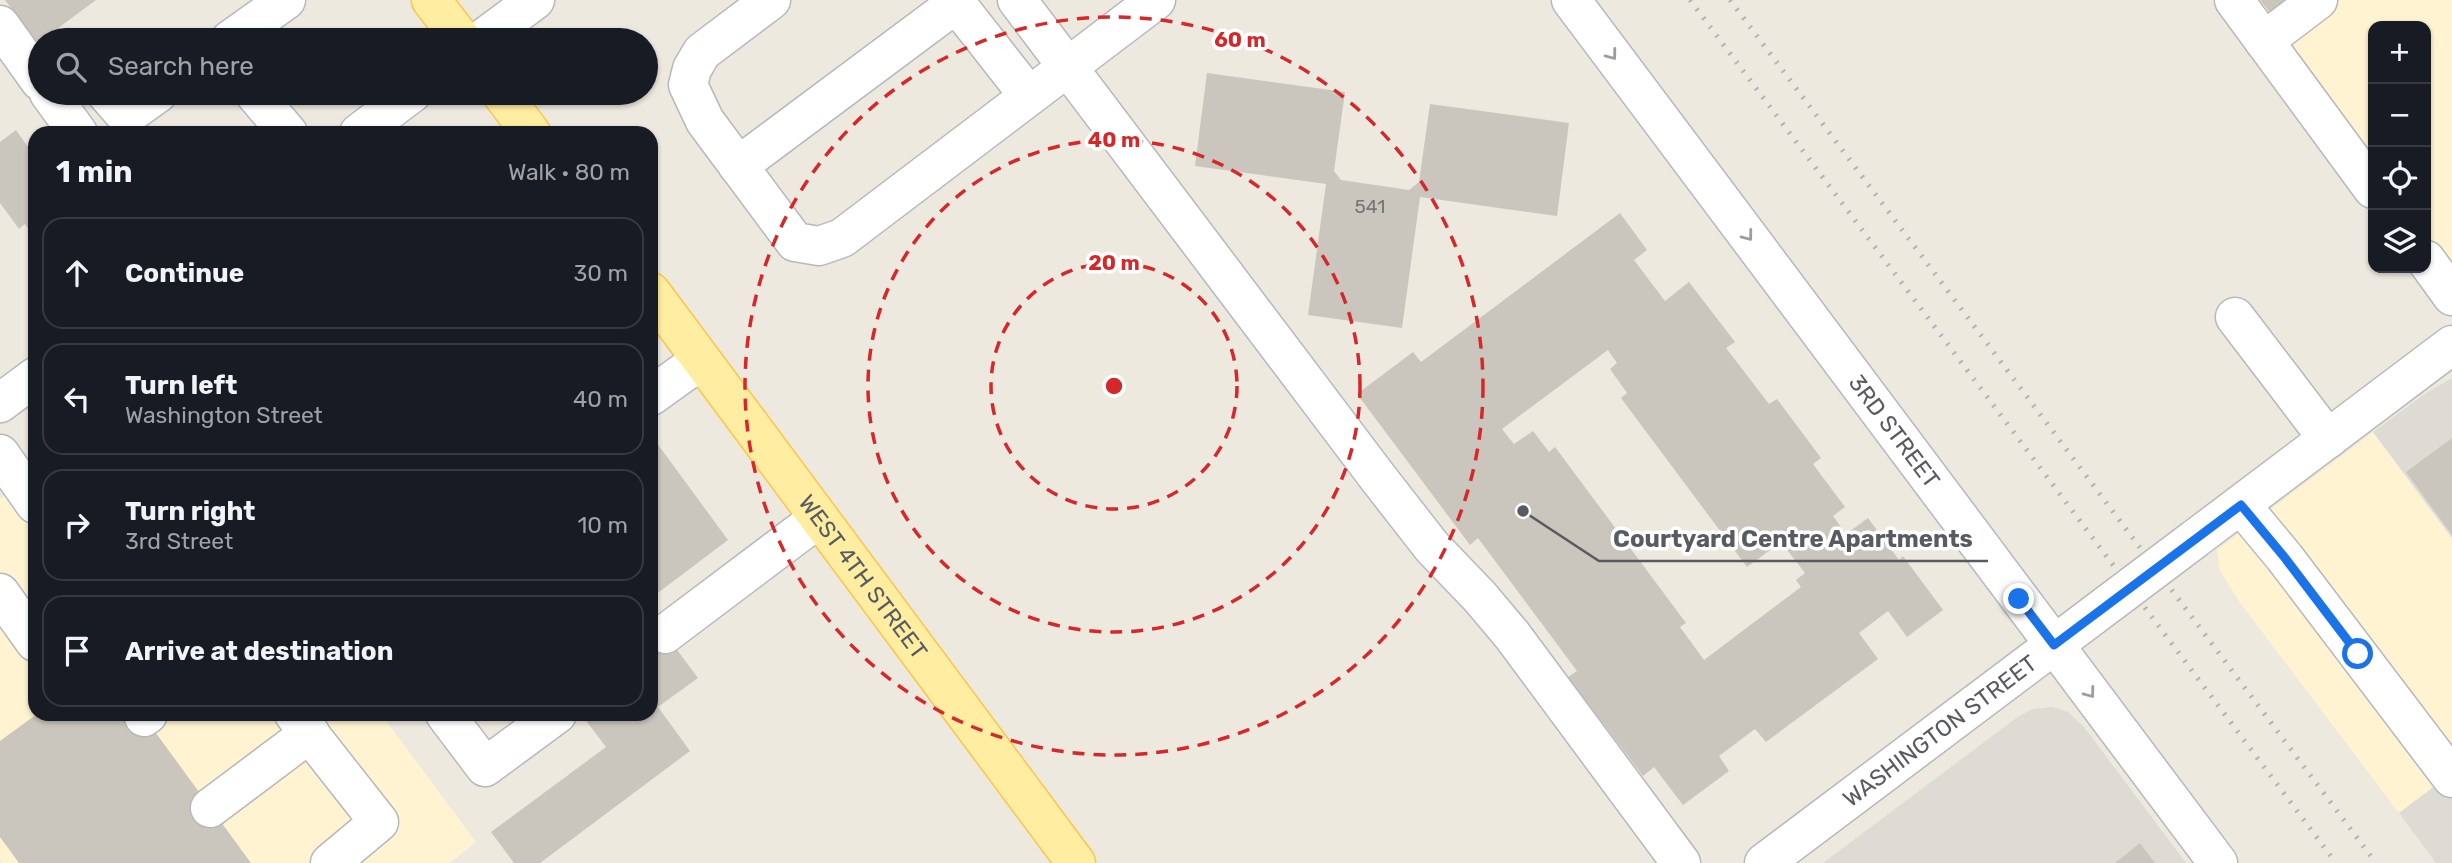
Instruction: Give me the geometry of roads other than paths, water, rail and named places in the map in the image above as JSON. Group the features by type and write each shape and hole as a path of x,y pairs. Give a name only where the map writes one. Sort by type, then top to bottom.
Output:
{"main road":[{"path":"431,0 453,28"},
{"path":"510,105 526,126"},
{"name":"WEST 4TH STREET","path":"658,302 1076,863"}],"street":[{"path":"247,28 286,0"},
{"path":"497,28 535,0"},
{"path":"771,0 702,52 692,69 688,85 705,121 795,242 819,246 842,237 1156,0"},
{"path":"1017,0 1419,531 1504,626 1681,863"},
{"name":"3RD STREET","path":"1571,0 2218,863"},
{"path":"2234,0 2368,182"},
{"path":"2264,41 2318,0"},
{"path":"738,166 946,11 963,12 1029,96"},
{"path":"0,25 28,64"},
{"path":"58,105 73,126"},
{"path":"116,105 125,116 141,105"},
{"path":"264,105 282,126"},
{"path":"368,126 396,105"},
{"path":"2431,267 2452,296"},
{"path":"2235,317 2328,439"},
{"name":"WASHINGTON STREET","path":"1764,863 2452,345"},
{"path":"658,391 701,360"},
{"path":"0,403 28,382"},
{"path":"0,454 28,494"},
{"path":"2241,505 2285,558 2452,778"},
{"path":"665,634 819,518"},
{"path":"0,593 28,632"},
{"path":"450,721 485,767 547,721"},
{"path":"210,807 302,724 379,822 330,863"}],"railway":[{"path":"1690,0 2336,863"},
{"path":"1730,0 2376,863"}],"place":[{"name":"Courtyard Centre Apartments","path":"1523,511"}]}
